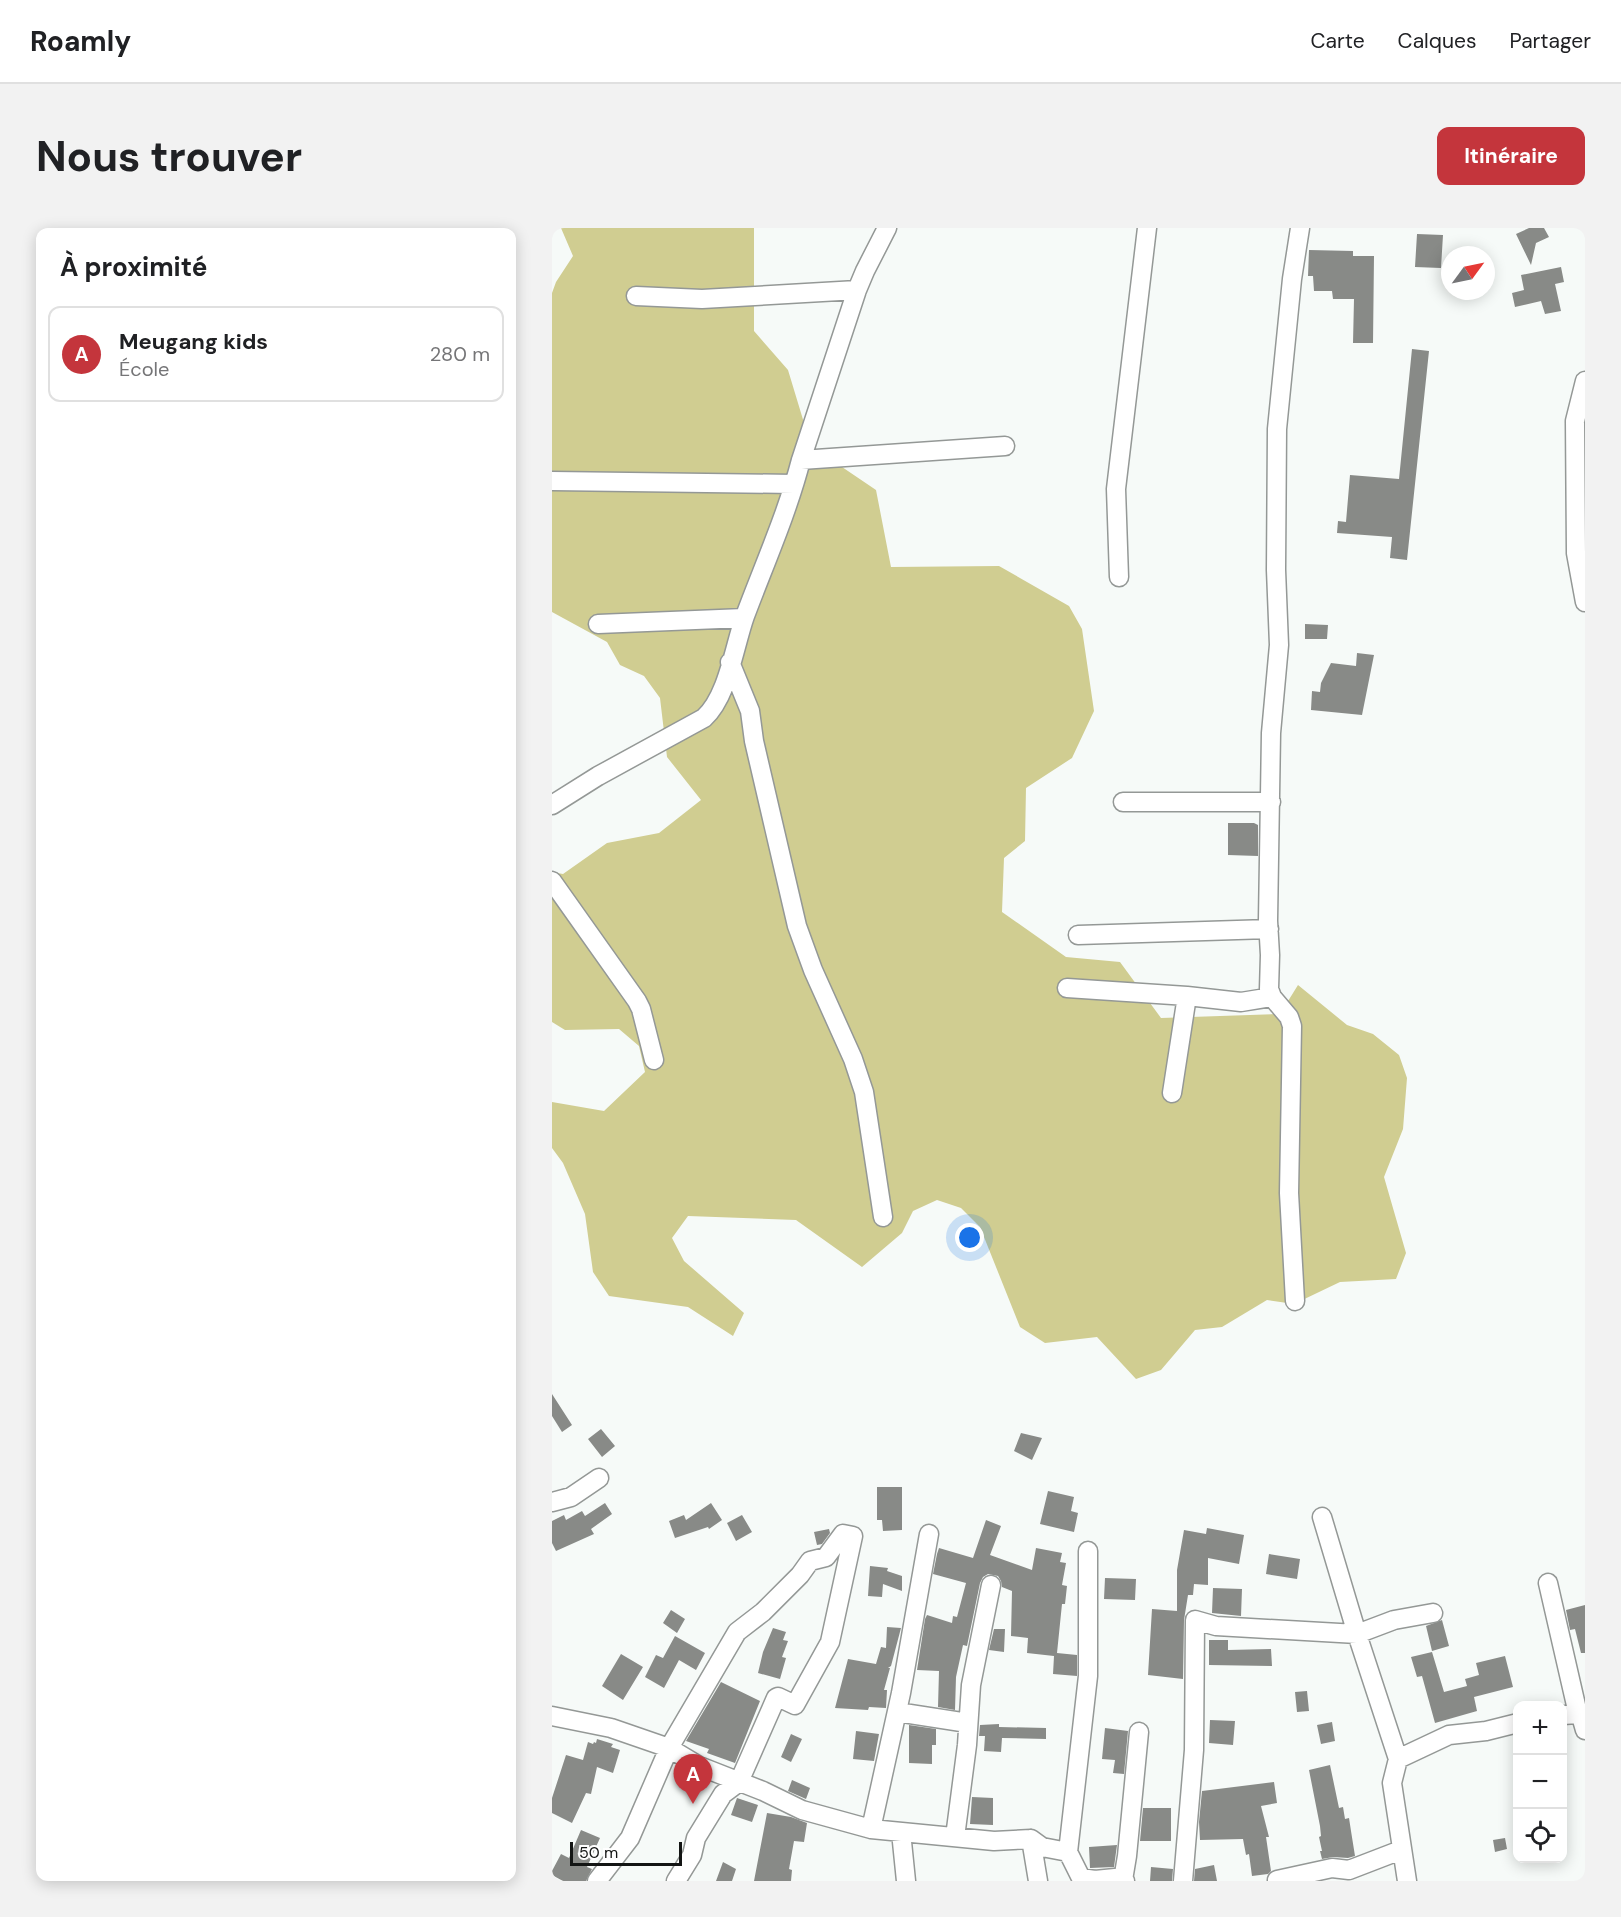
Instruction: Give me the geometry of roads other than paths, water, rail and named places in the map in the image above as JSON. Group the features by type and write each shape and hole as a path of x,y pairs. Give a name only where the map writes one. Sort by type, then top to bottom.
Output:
{"street":[{"path":"552,805 598,776 704,718 712,710 719,696 744,618 794,484 857,291 887,228"},
{"path":"1119,578 1116,489 1148,228"},
{"path":"1295,1301 1289,1193 1292,1026 1289,1017 1272,997 1269,989 1269,929 1271,733 1279,645 1276,570 1277,429 1292,279 1300,228"},
{"path":"636,296 702,299 857,291"},
{"path":"1585,381 1575,421 1576,553 1585,602"},
{"path":"801,460 1005,446"},
{"path":"552,481 794,484"},
{"path":"598,624 744,618"},
{"path":"730,662 750,711 754,741 797,926 813,970 853,1059 864,1092 883,1217"},
{"path":"1123,802 1271,802"},
{"path":"552,881 637,1001 654,1060"},
{"path":"1078,934 1269,929"},
{"path":"1067,988 1241,1002 1272,997"},
{"path":"1172,1094 1187,996"},
{"path":"552,1502 571,1497 599,1478"},
{"path":"1322,1517 1356,1634 1398,1759 1392,1783 1407,1881"},
{"path":"597,1881 630,1838 669,1748 739,1629 763,1612 800,1575 810,1561 826,1557 843,1534 853,1536 830,1642 795,1705 776,1698 739,1782 723,1794 696,1838 692,1855 676,1881"},
{"path":"871,1829 897,1712 929,1534"},
{"path":"1088,1551 1088,1676 1068,1852 1080,1878 1095,1880 1115,1878 1124,1881 1139,1732"},
{"path":"1548,1583 1575,1719"},
{"path":"955,1837 971,1685 991,1585"},
{"path":"1183,1881 1194,1750 1195,1620 1216,1626 1356,1634 1394,1620 1433,1613"},
{"path":"897,1712 968,1723"},
{"path":"552,1716 610,1728 669,1748 699,1766 802,1810 871,1829 994,1841 1030,1839 1042,1847 1068,1852"},
{"path":"1398,1759 1449,1735 1486,1731 1513,1724"},
{"path":"901,1832 906,1881"},
{"path":"1030,1839 1038,1881"},
{"path":"1277,1880 1332,1868 1349,1870 1401,1850"}],"place":[{"name":"Meugang kids","path":"693,1804"}]}
